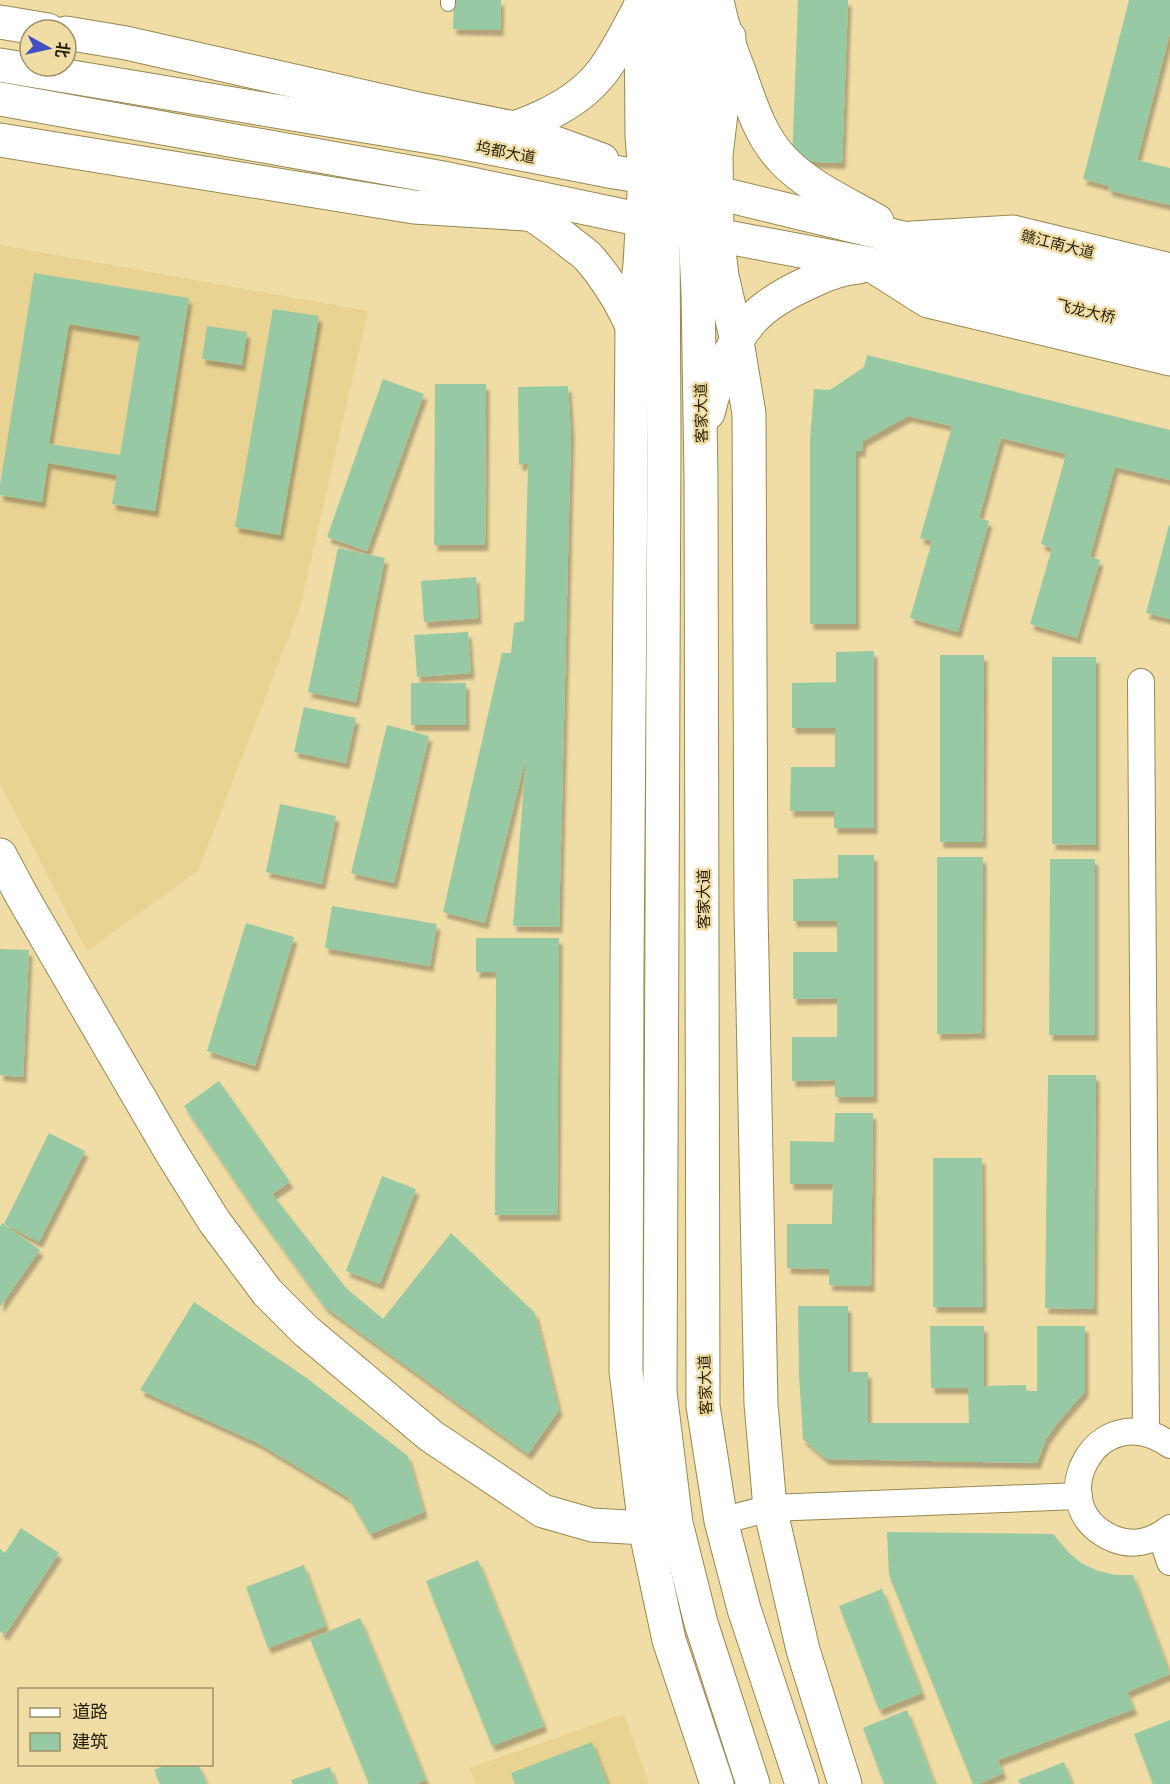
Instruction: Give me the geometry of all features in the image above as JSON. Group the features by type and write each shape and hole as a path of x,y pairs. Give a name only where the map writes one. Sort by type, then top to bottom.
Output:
{"main road":[{"name":"客家大道","path":"699,0 673,183 650,223 664,440 661,1525 701,1623 753,1784"},
{"path":"717,0 729,46 753,112 767,140 800,176 907,238"},
{"path":"78,35 126,43 423,110 514,128 673,183 716,155 729,46 728,0"},
{"name":"客家大道","path":"650,1 670,90 673,183 706,233 701,477 703,1406 721,1521 744,1609 802,1784"},
{"path":"449,140 476,137 514,128 570,102 600,75 650,1"},
{"path":"0,22 18,25"},
{"name":"坞都大道","path":"0,65 449,140 673,183 907,238 942,249 1005,277"},
{"path":"0,99 443,178 650,223 873,266 1005,277"},
{"path":"0,140 414,207 532,214 609,223 650,223"},
{"path":"443,178 498,196 532,214 588,257 605,279 646,355 658,398 664,440"},
{"path":"650,223 632,327 626,1371 661,1525 669,1640 717,1784"},
{"name":"赣江南大道","path":"907,238 1013,232 1170,270"},
{"path":"706,233 722,276 737,341 749,414 751,921 761,1404 770,1508 803,1650 845,1784"},
{"path":"701,477 705,421 720,376 737,341 752,320 791,291 827,274 847,268 873,266 928,301 1170,359"},
{"name":"飞龙大桥","path":"1005,277 1170,302"},
{"name":"飞龙大桥","path":"1005,277 1170,330"},
{"path":"0,855 11,896 214,1221 267,1292 306,1331 431,1436 543,1511 592,1525 661,1525"}],"street":[{"path":"1141,682 1146,1432"},
{"path":"1170,1445 1146,1432 1131,1431 1103,1440 1092,1449 1084,1461 1079,1474 1078,1488 1086,1516 1094,1527 1106,1535 1119,1541 1134,1543 1148,1541 1166,1532 1170,1562"},
{"path":"721,1521 770,1508 1079,1496"}],"shaded area":[{"path":"0,245 368,311 300,608 198,871 87,951 0,784"},
{"path":"624,1714 649,1784 476,1784 469,1768"}],"building":[{"path":"454,0 501,0 500,30 453,29"},
{"path":"798,0 848,0 842,163 792,161"},
{"path":"1129,0 1170,0 1170,33 1137,160 1170,168 1170,205 1108,190 1109,186 1083,179"},
{"path":"34,273 189,298 155,511 112,504 117,475 48,463 42,502 0,495","holes":["69,324 140,336 120,455 49,444"]},
{"path":"273,309 319,316 280,535 235,527"},
{"path":"207,326 247,332 242,365 202,359"},
{"path":"867,355 1170,430 1170,480 1115,467 1090,557 1100,560 1077,638 1030,624 1052,548 1041,544 1066,454 1001,438 979,518 989,521 958,632 910,618 932,541 920,538 952,426 908,416 863,441 862,451 856,451 856,624 810,624 810,439 814,389 830,390 864,367"},
{"path":"383,379 424,394 367,551 327,537"},
{"path":"435,384 486,384 485,545 434,545"},
{"path":"568,386 571,433 559,927 513,926 526,757 485,923 443,912 502,653 511,653 514,623 524,621 528,463 519,465 518,387"},
{"path":"1170,525 1170,619 1146,613"},
{"path":"338,548 385,558 356,702 308,692"},
{"path":"476,577 478,618 424,622 421,581"},
{"path":"468,632 471,673 417,677 414,635"},
{"path":"874,651 874,828 834,828 834,811 790,811 791,767 835,767 835,728 792,728 792,683 836,682 836,652"},
{"path":"940,655 984,655 983,842 940,842"},
{"path":"1052,657 1096,657 1096,845 1052,844"},
{"path":"411,683 466,683 466,725 411,725"},
{"path":"304,707 356,718 346,763 294,752"},
{"path":"387,725 429,736 394,883 351,873"},
{"path":"280,804 336,816 322,884 266,872"},
{"path":"838,855 874,855 874,1097 835,1097 835,1080 792,1081 792,1037 837,1037 837,998 793,999 793,952 837,952 837,921 793,921 793,879 838,878"},
{"path":"937,857 983,857 982,1033 937,1034"},
{"path":"1050,859 1095,859 1095,1035 1049,1035"},
{"path":"332,906 437,924 430,966 325,948"},
{"path":"246,923 294,937 255,1066 207,1051"},
{"path":"476,938 559,938 557,1215 495,1215 496,972 476,972"},
{"path":"0,949 29,950 23,1077 0,1075"},
{"path":"1048,1075 1096,1075 1094,1309 1045,1308"},
{"path":"219,1081 290,1182 272,1194 346,1288 383,1319 451,1233 535,1313 559,1410 528,1454 325,1307 253,1208 184,1106"},
{"path":"835,1113 873,1113 871,1286 829,1285 829,1269 787,1268 787,1224 832,1224 833,1184 790,1184 790,1141 834,1142"},
{"path":"49,1133 85,1151 39,1242 4,1224"},
{"path":"933,1158 982,1158 983,1307 933,1307"},
{"path":"382,1176 416,1189 380,1284 346,1271"},
{"path":"2,1223 40,1250 0,1307 0,1227"},
{"path":"194,1302 304,1376 408,1456 424,1512 370,1534 349,1498 258,1443 140,1390"},
{"path":"798,1306 848,1306 848,1372 868,1372 868,1423 969,1423 968,1388 931,1388 930,1326 984,1326 984,1386 1026,1385 1026,1391 1037,1391 1037,1326 1085,1326 1085,1391 1046,1439 1037,1463 826,1459 803,1439"},
{"path":"21,1528 59,1553 5,1635 0,1631 0,1549 5,1553"},
{"path":"887,1532 1053,1534 1081,1563 1098,1571 1116,1575 1133,1575 1170,1674 1127,1692 1134,1709 998,1760 1003,1773 979,1784 973,1784 889,1575"},
{"path":"478,1560 544,1726 492,1746 426,1581"},
{"path":"304,1565 326,1626 268,1648 246,1587"},
{"path":"882,1589 922,1693 879,1710 839,1606"},
{"path":"360,1618 426,1780 416,1784 369,1784 310,1639"},
{"path":"907,1710 935,1784 884,1784 863,1728"},
{"path":"1170,1720 1170,1784 1153,1784 1134,1734"},
{"path":"592,1742 608,1784 515,1784 511,1773"},
{"path":"1064,1762 1072,1784 1020,1784 1018,1780"},
{"path":"163,1766 199,1766 207,1784 160,1784 154,1770"},
{"path":"330,1767 336,1784 293,1784 291,1780"}]}
